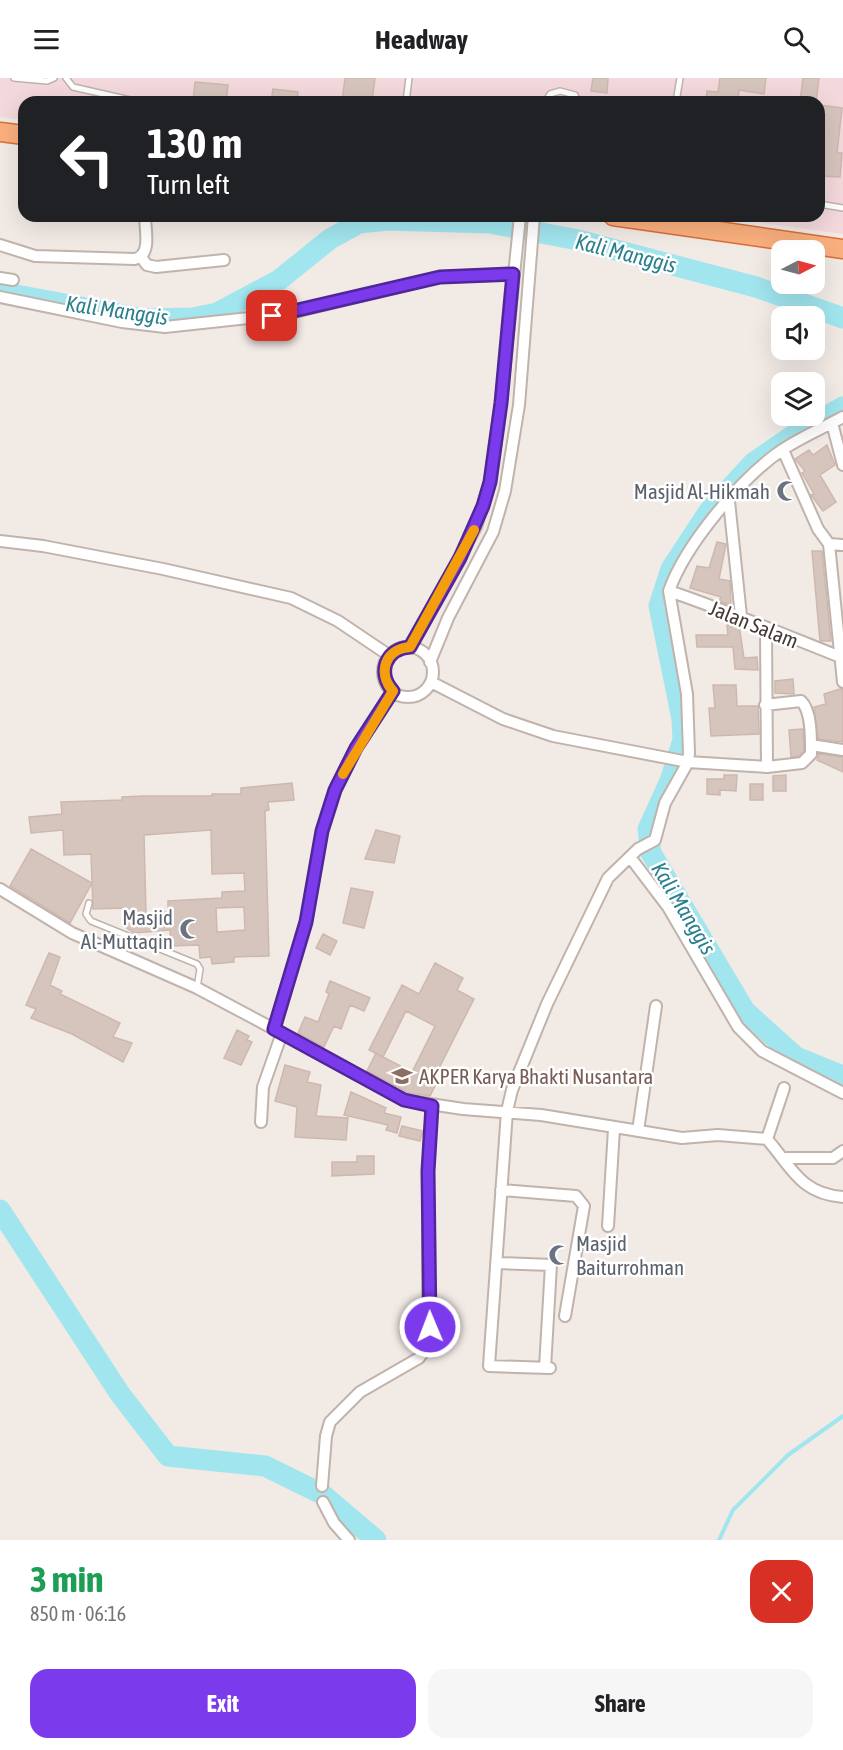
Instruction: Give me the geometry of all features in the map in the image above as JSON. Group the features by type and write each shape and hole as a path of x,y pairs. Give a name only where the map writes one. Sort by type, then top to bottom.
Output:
{"highway":[{"path":"0,132 18,134"},
{"path":"655,222 843,249"}],"street":[{"path":"141,257 146,251 145,222"},
{"path":"410,647 457,565 483,506 498,426 519,222"},
{"path":"430,662 422,652 410,647 396,651 390,656 384,670 384,678 393,691 399,695 414,696 427,688 431,682 430,662 448,618 493,532 502,501 519,405 534,222"},
{"path":"0,245 35,256 141,257"},
{"path":"141,257 147,265 156,267 224,260"},
{"path":"0,297 122,322 165,327 286,314 440,277 513,274"},
{"path":"0,278 13,280"},
{"path":"508,338 525,337"},
{"path":"498,1263 551,1265 548,1368 489,1366 507,1111 512,1090 547,1004 609,878 634,853 655,840 665,803 686,762 687,694 669,591 688,553 741,485 783,450 843,417"},
{"path":"832,423 843,465"},
{"path":"783,450 818,529 829,544 838,583 843,682"},
{"path":"729,501 741,616"},
{"path":"0,541 43,546 291,597 338,621 390,656"},
{"path":"829,544 843,544"},
{"name":"Jalan Salam","path":"669,591 741,616 841,657"},
{"path":"766,628 767,767"},
{"path":"431,682 524,728 686,762 767,767 802,763 811,754 806,706 801,701 765,705"},
{"path":"261,1122 263,1087 306,922 322,831 335,790 356,748 393,691"},
{"path":"811,745 843,750"},
{"path":"634,853 738,1027 762,1051 843,1093"},
{"path":"0,889 72,933 197,988 404,1100 432,1106 507,1111 682,1138 718,1135 767,1139 803,1184 819,1193 843,1197"},
{"path":"638,1131 656,1006"},
{"path":"767,1139 784,1088"},
{"path":"322,1486 326,1436 330,1422 360,1392 419,1358 428,1345 428,1171 432,1106"},
{"path":"608,1226 614,1128"},
{"path":"783,1158 833,1158 843,1151"},
{"path":"501,1190 576,1196 582,1201 584,1206 565,1316"},
{"path":"323,1502 334,1523 349,1540"}],"lane":[{"path":"14,78 47,81 54,78"},
{"path":"66,78 73,87 113,96"},
{"path":"407,96 409,78"},
{"path":"677,96 680,78"},
{"path":"549,96 560,92 575,96"},
{"path":"825,205 843,208"},
{"path":"89,903 86,914 91,921 196,963 200,969 197,988"}],"shaded area":[{"path":"0,78 843,78 843,234 756,222 825,222 825,96 18,96 18,119 0,117"}],"building":[{"path":"345,78 375,78 373,96 343,96"},
{"path":"593,78 608,78 607,93 591,91"},
{"path":"720,78 766,78 764,94 739,90 738,96 707,96 707,91 718,92"},
{"path":"803,78 819,78 817,96 801,96"},
{"path":"195,82 228,85 227,96 194,96"},
{"path":"273,89 298,92 298,96 272,96"},
{"path":"825,106 842,108 837,153 842,153 840,177 825,176"},
{"path":"827,445 835,465 820,475 836,502 823,511 811,495 814,494 802,473 805,471 795,459 809,450 813,455"},
{"path":"717,542 726,544 719,579 730,581 731,605 719,601 721,597 690,588 697,566 709,568"},
{"path":"812,551 822,551 831,641 820,641"},
{"path":"734,623 739,625 744,658 757,657 758,670 735,669 733,647 697,647 696,635 728,635 727,625"},
{"path":"793,679 794,694 775,693 775,681"},
{"path":"713,685 736,685 737,706 758,706 759,734 711,736 709,708 715,708"},
{"path":"843,689 843,742 818,739 814,707 826,704 824,694"},
{"path":"803,729 804,751 799,756 791,757 789,730"},
{"path":"819,754 843,757 843,772 817,760"},
{"path":"724,775 737,775 736,791 720,790 720,795 707,794 707,779 724,779"},
{"path":"786,775 786,791 773,791 773,776"},
{"path":"292,783 294,800 268,802 269,810 265,811 269,956 234,957 234,962 212,964 211,957 200,958 199,945 171,946 170,930 134,933 127,928 126,908 93,909 91,854 64,855 63,830 31,833 29,817 62,814 61,802 122,800 122,797 144,796 241,794 241,788","holes":["211,830 212,874 244,873 245,891 222,892 222,898 168,901 168,912 146,914 144,835","244,907 245,930 217,932 216,908"]},
{"path":"750,784 763,784 763,800 750,800"},
{"path":"376,830 400,836 394,863 365,859"},
{"path":"31,849 92,883 70,923 10,886"},
{"path":"351,888 373,892 364,928 343,923"},
{"path":"323,934 337,941 330,955 316,948"},
{"path":"49,953 60,957 50,985 62,991 60,994 120,1023 113,1037 132,1043 123,1062 72,1034 31,1018 36,1009 26,1005"},
{"path":"435,963 463,978 457,990 474,999 432,1082 436,1084 430,1096 409,1093 367,1071 376,1053 369,1050 402,985 419,994","holes":["406,1011 435,1026 412,1072 383,1057"]},
{"path":"330,981 370,998 364,1011 350,1005 341,1029 334,1026 324,1047 298,1033 305,1017 318,1022 329,994 326,992"},
{"path":"237,1030 249,1036 247,1040 252,1042 241,1065 224,1058"},
{"path":"285,1065 310,1072 307,1082 321,1085 316,1116 348,1118 346,1140 295,1137 297,1107 275,1101"},
{"path":"351,1092 386,1108 384,1113 401,1117 397,1133 386,1130 388,1125 344,1115"},
{"path":"402,1126 423,1131 420,1141 399,1136"},
{"path":"357,1156 374,1156 374,1174 332,1176 332,1162 357,1162"}],"waterway":[{"name":"Kali Manggis","path":"0,292 145,319 193,318 217,313 279,280 330,239 359,223 369,222"},
{"name":"Kali Manggis","path":"456,222 490,223 578,240 756,287 843,318"},
{"name":"Kali Manggis","path":"843,407 798,432 753,463 709,511 671,569 659,606 682,719 683,740 670,781 648,829 651,853 745,1011 796,1057 843,1076"},
{"path":"0,1210 120,1394 168,1456 265,1466 322,1494 376,1540"},
{"path":"719,1540 733,1510 788,1455 843,1416"}],"slow traffic":[{"path":"343,774 356,748 393,691 384,678 386,662 396,651 410,647 452,574 474,530"}],"place":[{"name":"Masjid Al-Hikmah","path":"787,491"},
{"name":"Masjid Al-Muttaqin","path":"190,929"},
{"name":"AKPER Karya Bhakti Nusantara","path":"402,1076"},
{"name":"Masjid Baiturrohman","path":"559,1255"}],"route":[{"path":"272,316 440,277 513,274 501,403 490,482 483,506 476,527 452,574 410,647 396,651 386,662 384,678 393,691 356,748 335,790 322,831 306,922 274,1029 404,1100 432,1106 427,1244 430,1327"}]}
